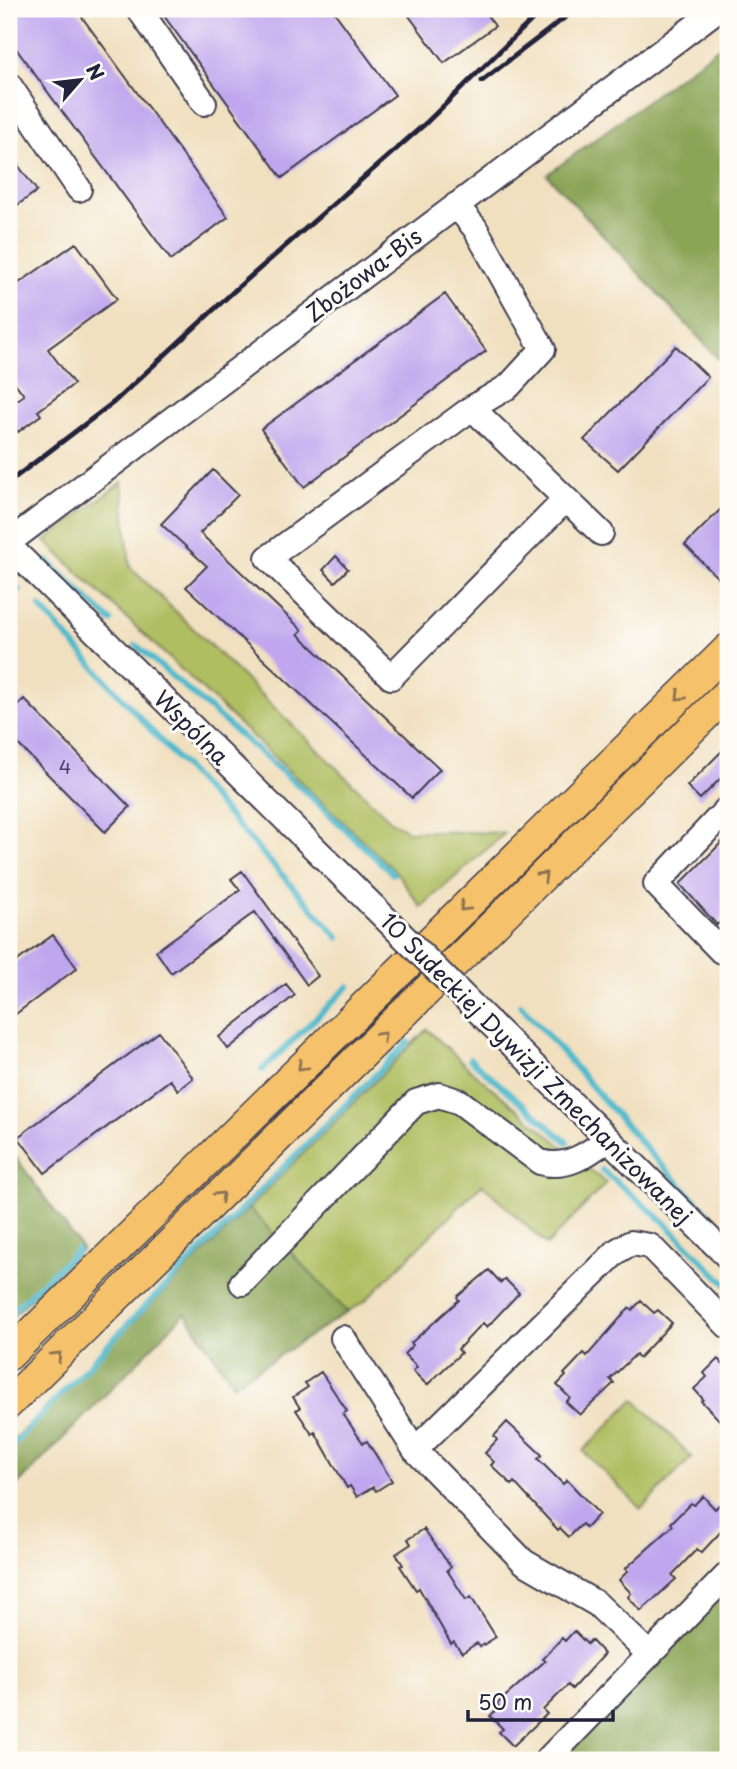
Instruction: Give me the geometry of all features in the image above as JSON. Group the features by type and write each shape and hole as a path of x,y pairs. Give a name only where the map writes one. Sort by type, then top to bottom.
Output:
{"main road":[{"path":"9,1355 728,649"},
{"path":"9,1404 728,693"}],"street":[{"path":"139,9 204,103"},
{"name":"Zbożowa-Bis","path":"9,544 718,9"},
{"path":"12,98 79,189"},
{"path":"456,205 475,228 543,349 509,386 472,408 268,558 391,677 566,499"},
{"path":"472,408 601,533"},
{"name":"Wspólna","path":"9,544 375,908"},
{"path":"728,808 656,884 721,951 728,943"},
{"name":"10 Sudeckiej Dywizji Zmechanizowanej","path":"375,908 728,1257"},
{"path":"242,1283 416,1102 439,1095 460,1102 540,1162 554,1166 583,1156 608,1139"},
{"path":"415,1450 617,1251 631,1242 650,1246 728,1326"},
{"path":"343,1338 415,1450 524,1562 597,1604 649,1655"},
{"path":"547,1760 728,1574"}],"green space":[{"path":"722,45 728,55 728,369 547,175"},
{"path":"122,482 130,567 392,822 408,831 505,833 421,907 396,872 45,541"},
{"path":"427,1029 474,1073 606,1183 547,1245 482,1184 365,1301 347,1312 249,1208"},
{"path":"9,1148 82,1249 9,1320"},
{"path":"249,1208 347,1312 233,1385 185,1313 9,1494 9,1444"},
{"path":"634,1399 692,1457 641,1509 583,1451"},
{"path":"728,1574 728,1760 547,1760"}],"building":[{"path":"9,9 76,9 228,217 171,260 9,39"},
{"path":"159,9 332,9 395,95 282,178"},
{"path":"404,9 482,9 495,26 444,63"},
{"path":"9,153 37,191 9,211"},
{"path":"76,243 117,299 48,349 74,384 38,411 41,415 18,432 9,419 9,406 24,395 9,375 9,290"},
{"path":"445,294 486,351 304,487 261,429"},
{"path":"676,346 708,377 618,470 584,440"},
{"path":"213,470 238,495 200,533 302,630 298,634 440,769 412,798 186,587 207,566 161,524"},
{"path":"728,502 728,568 718,578 685,545"},
{"path":"336,556 348,569 335,582 323,570"},
{"path":"24,699 130,807 105,832 9,735 9,714"},
{"path":"728,745 728,771 700,799 687,786"},
{"path":"728,836 728,914 717,925 680,884"},
{"path":"242,871 318,976 307,985 255,912 171,973 156,951 240,890 231,879"},
{"path":"53,935 77,968 9,1019 9,967"},
{"path":"286,984 295,995 228,1049 219,1037"},
{"path":"159,1032 193,1078 178,1090 170,1080 45,1173 18,1137"},
{"path":"489,1270 501,1283 505,1279 519,1293 487,1327 483,1323 458,1349 461,1353 427,1385 413,1371 417,1367 404,1354 413,1345 411,1343 459,1300 457,1297"},
{"path":"641,1301 654,1313 658,1310 672,1323 639,1358 636,1354 610,1379 614,1383 580,1415 566,1402 570,1398 557,1385 566,1376 564,1374 584,1353 587,1356 629,1308 632,1310"},
{"path":"718,1359 728,1370 728,1429 701,1401 703,1399 694,1389 707,1377 704,1373"},
{"path":"321,1372 347,1411 343,1414 363,1443 367,1441 392,1481 376,1491 373,1487 357,1497 350,1486 347,1488 315,1432 312,1434 296,1410 300,1408 293,1397 308,1387 305,1383"},
{"path":"507,1422 542,1455 538,1459 563,1484 567,1480 599,1514 586,1528 582,1524 569,1537 560,1528 558,1530 514,1482 512,1485 491,1465 494,1462 485,1453 497,1440 494,1436"},
{"path":"703,1496 715,1509 719,1505 728,1515 728,1524 701,1553 697,1549 672,1575 676,1579 641,1611 628,1597 631,1593 619,1580 628,1571 625,1569 673,1526 671,1523 691,1503 694,1505"},
{"path":"424,1529 451,1567 447,1570 466,1600 471,1597 496,1637 480,1647 477,1643 462,1653 454,1642 451,1644 419,1588 416,1590 400,1566 403,1565 396,1554 411,1544 408,1539"},
{"path":"574,1631 587,1644 591,1640 604,1654 572,1689 568,1685 543,1710 547,1714 513,1746 499,1732 503,1729 490,1716 499,1707 497,1704 545,1661 542,1659 562,1638 565,1641"}],"waterway":[{"path":"47,561 111,621"},
{"path":"9,583 19,590"},
{"path":"40,607 339,938"},
{"path":"136,645 308,794 393,874"},
{"path":"262,1070 349,986"},
{"path":"521,1005 649,1152 728,1234"},
{"path":"9,1449 130,1322 408,1042"},
{"path":"470,1059 567,1142"},
{"path":"602,1170 662,1220 728,1286"},
{"path":"9,1314 77,1250"}],"railway":[{"path":"9,482 114,402 234,291 426,123 543,9"},
{"path":"482,81 576,9"}]}
